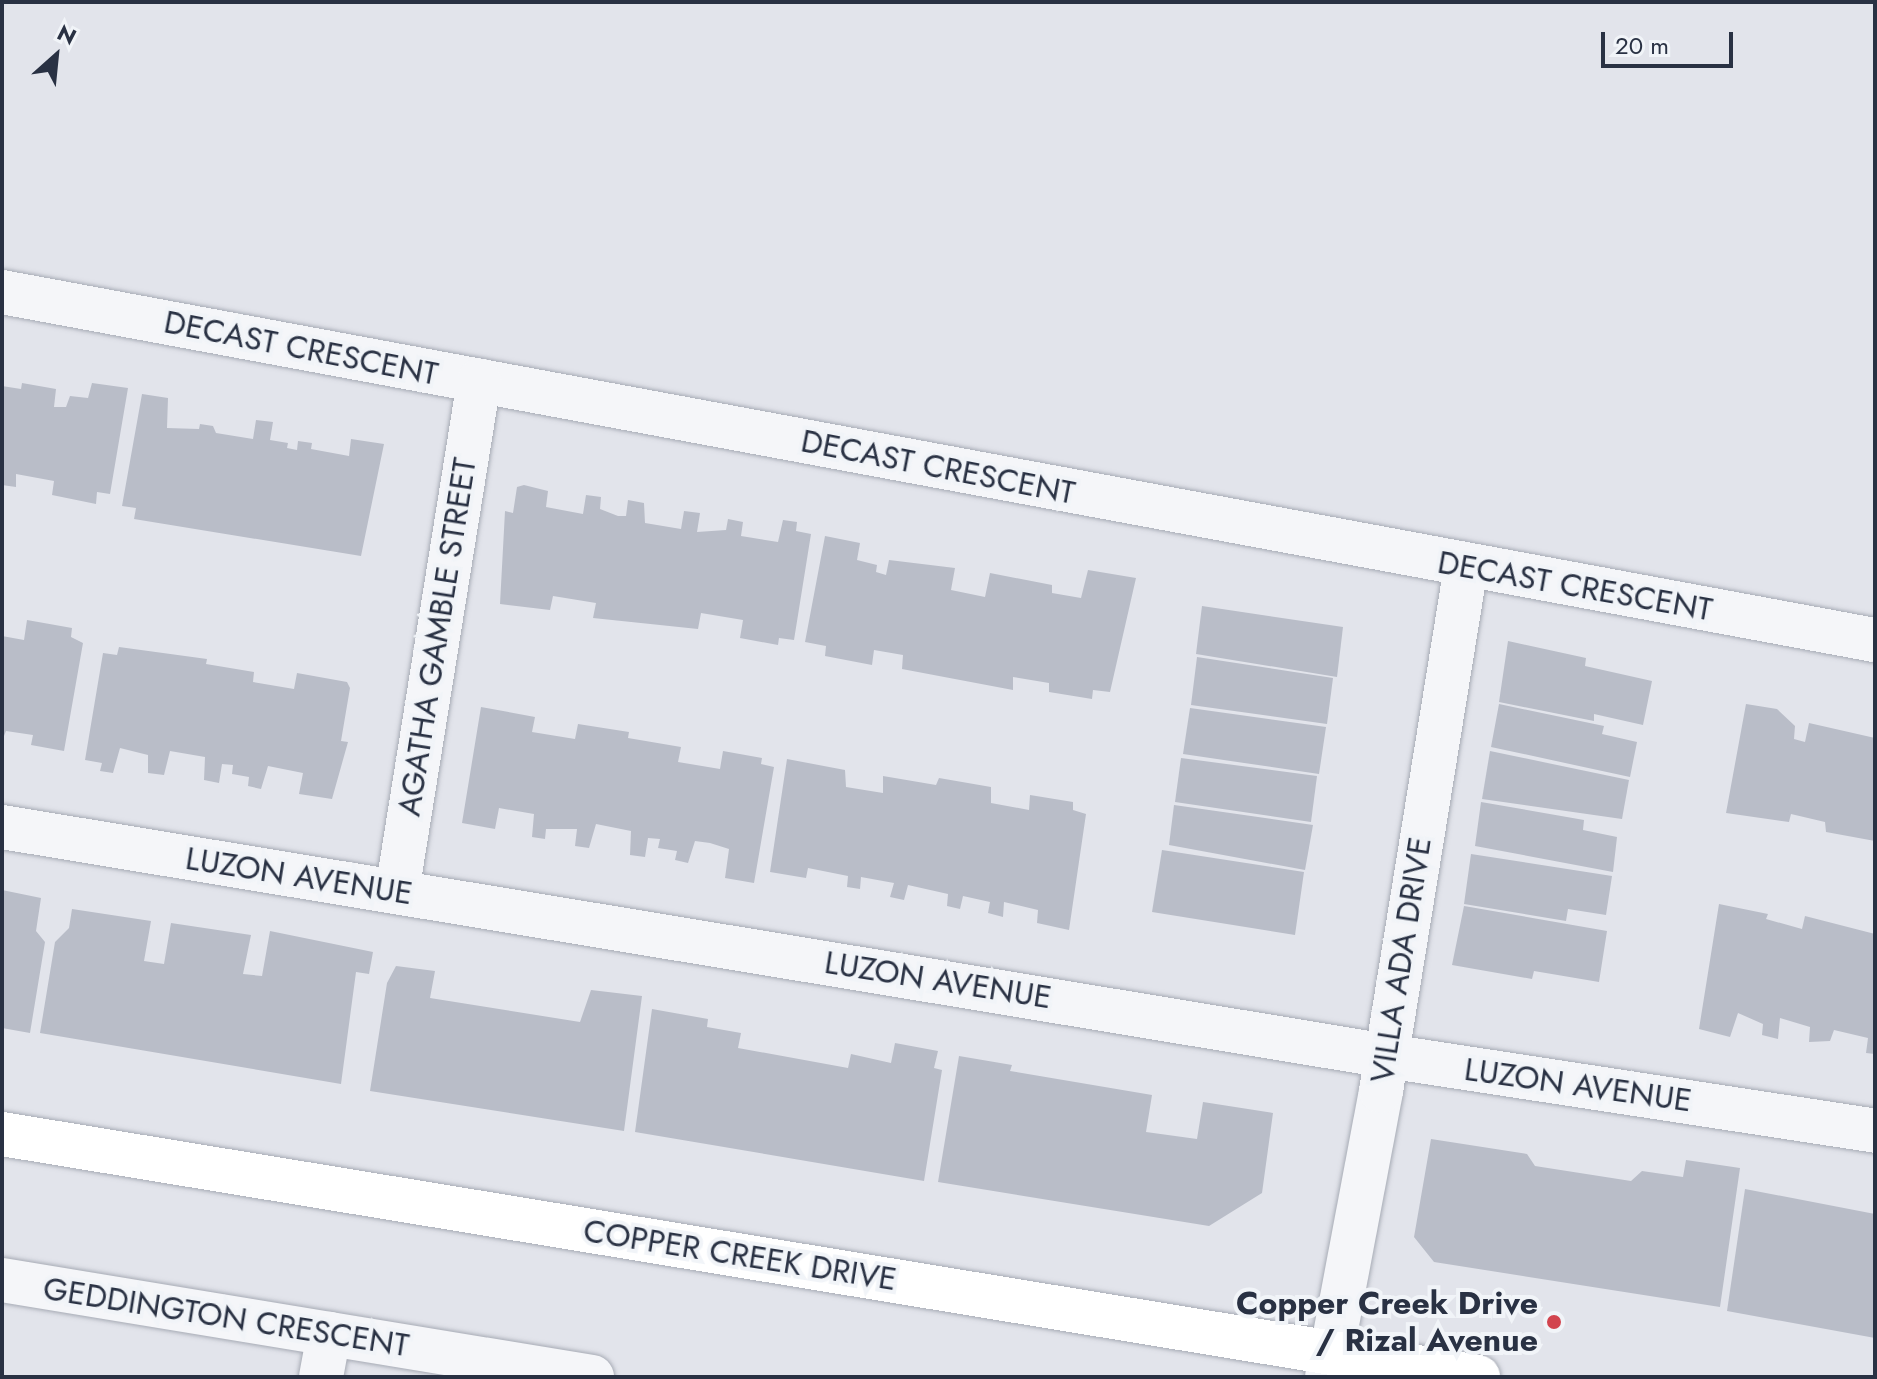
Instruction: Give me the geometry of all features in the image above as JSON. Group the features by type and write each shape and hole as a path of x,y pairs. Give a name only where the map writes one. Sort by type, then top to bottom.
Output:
{"street":[{"name":"DECAST CRESCENT","path":"2,292 1466,567 1875,640"},
{"name":"AGATHA GAMBLE STREET","path":"397,892 479,381"},
{"name":"VILLA ADA DRIVE","path":"1329,1365 1387,1056 1466,567"},
{"name":"LUZON AVENUE","path":"2,827 1387,1056 1875,1131"},
{"name":"COPPER CREEK DRIVE","path":"2,1134 1329,1365 1478,1377"},
{"name":"GEDDINGTON CRESCENT","path":"2,1280 592,1377"},
{"path":"321,1377 329,1334"}],"building":[{"path":"22,383 56,389 54,407 66,407 70,396 88,398 92,383 128,388 110,494 97,492 96,504 52,495 54,481 16,474 16,487 2,485 2,386 21,389"},
{"path":"142,394 168,398 167,428 199,429 200,424 213,426 216,433 253,439 256,420 273,422 270,440 288,443 287,448 297,450 298,441 312,443 311,449 349,456 351,439 384,444 361,556 134,519 136,508 122,506"},
{"path":"524,485 548,491 546,507 583,514 586,495 601,497 600,509 618,516 626,516 628,500 644,503 645,523 681,529 684,511 700,513 697,532 726,530 728,519 743,522 741,536 778,542 783,520 797,522 796,531 811,534 794,640 779,638 778,645 740,638 743,620 701,613 698,629 593,618 596,603 553,596 550,610 500,604 505,511 513,513 517,487"},
{"path":"825,536 860,543 857,560 877,565 876,572 886,575 889,560 955,568 951,590 985,597 990,573 1052,585 1052,593 1081,598 1088,570 1136,578 1110,692 1093,690 1092,699 1049,692 1049,683 1013,677 1013,690 902,669 903,655 874,650 872,665 825,656 826,646 805,642"},
{"path":"1202,606 1343,627 1337,677 1196,654"},
{"path":"27,620 72,628 71,637 83,643 64,751 31,745 33,735 6,731 2,741 2,636 24,640"},
{"path":"1508,641 1586,658 1585,666 1652,681 1643,725 1594,714 1594,721 1499,702"},
{"path":"119,647 207,659 206,664 254,672 253,682 294,689 297,673 347,682 350,688 341,741 348,742 332,799 299,794 303,773 268,766 261,789 248,786 249,777 232,774 233,765 222,764 219,783 204,780 205,757 170,751 164,775 148,773 148,755 120,748 113,773 100,771 102,763 85,760 103,653 117,655"},
{"path":"1197,657 1333,678 1327,724 1191,705"},
{"path":"1499,704 1604,726 1602,734 1637,742 1630,777 1491,747"},
{"path":"1746,704 1777,709 1795,726 1794,739 1805,742 1809,723 1875,738 1875,841 1826,832 1825,822 1791,814 1789,822 1726,813"},
{"path":"481,707 535,717 532,732 575,739 578,724 629,732 628,738 681,747 678,762 720,769 723,751 762,758 761,764 774,767 754,883 725,878 729,849 710,843 695,841 688,863 675,860 677,851 658,848 660,839 648,838 645,857 630,855 631,831 596,824 589,848 575,846 577,829 546,829 545,839 532,837 534,814 499,808 495,829 462,823"},
{"path":"1190,708 1326,727 1319,774 1183,754"},
{"path":"1490,751 1629,780 1622,819 1482,799"},
{"path":"1181,758 1317,776 1311,822 1175,802"},
{"path":"787,759 845,770 846,787 883,793 883,776 936,785 939,778 991,787 991,803 1029,810 1030,795 1073,802 1073,810 1086,814 1069,930 1037,923 1038,910 1004,902 1003,917 988,913 990,902 963,896 960,909 947,906 948,894 908,885 904,900 890,897 894,883 861,877 860,889 847,887 848,876 808,868 806,878 770,872"},
{"path":"1481,802 1584,820 1583,830 1617,837 1613,872 1475,846"},
{"path":"1174,805 1313,825 1305,870 1169,845"},
{"path":"1162,850 1304,872 1295,935 1152,912"},
{"path":"1471,854 1612,876 1606,915 1568,909 1566,921 1464,904"},
{"path":"2,890 41,898 36,931 45,942 30,1033 2,1028"},
{"path":"1719,904 1768,914 1766,919 1802,929 1805,916 1875,934 1875,1054 1866,1053 1868,1038 1834,1030 1830,1041 1809,1042 1810,1027 1780,1018 1778,1039 1762,1035 1763,1024 1738,1013 1730,1037 1699,1029"},
{"path":"1464,906 1607,931 1599,982 1534,971 1532,979 1452,965"},
{"path":"72,909 151,921 144,961 164,964 171,923 251,935 243,974 262,976 270,931 373,952 369,974 356,972 341,1084 40,1033 55,942 69,928"},
{"path":"396,966 435,971 430,998 580,1022 591,990 642,996 624,1131 370,1091 387,983"},
{"path":"652,1009 708,1019 707,1027 741,1033 738,1048 848,1068 851,1054 891,1063 895,1043 938,1051 934,1068 942,1070 924,1181 635,1132"},
{"path":"959,1056 1012,1065 1010,1071 1152,1095 1146,1132 1197,1139 1203,1102 1273,1113 1262,1193 1209,1226 938,1182"},
{"path":"1431,1139 1527,1154 1535,1166 1631,1181 1642,1171 1683,1177 1686,1160 1740,1168 1720,1307 1434,1262 1414,1237"},
{"path":"1745,1189 1875,1214 1875,1338 1727,1311"}],"place":[{"name":"Copper Creek Drive / Rizal Avenue","path":"1554,1322"}]}
